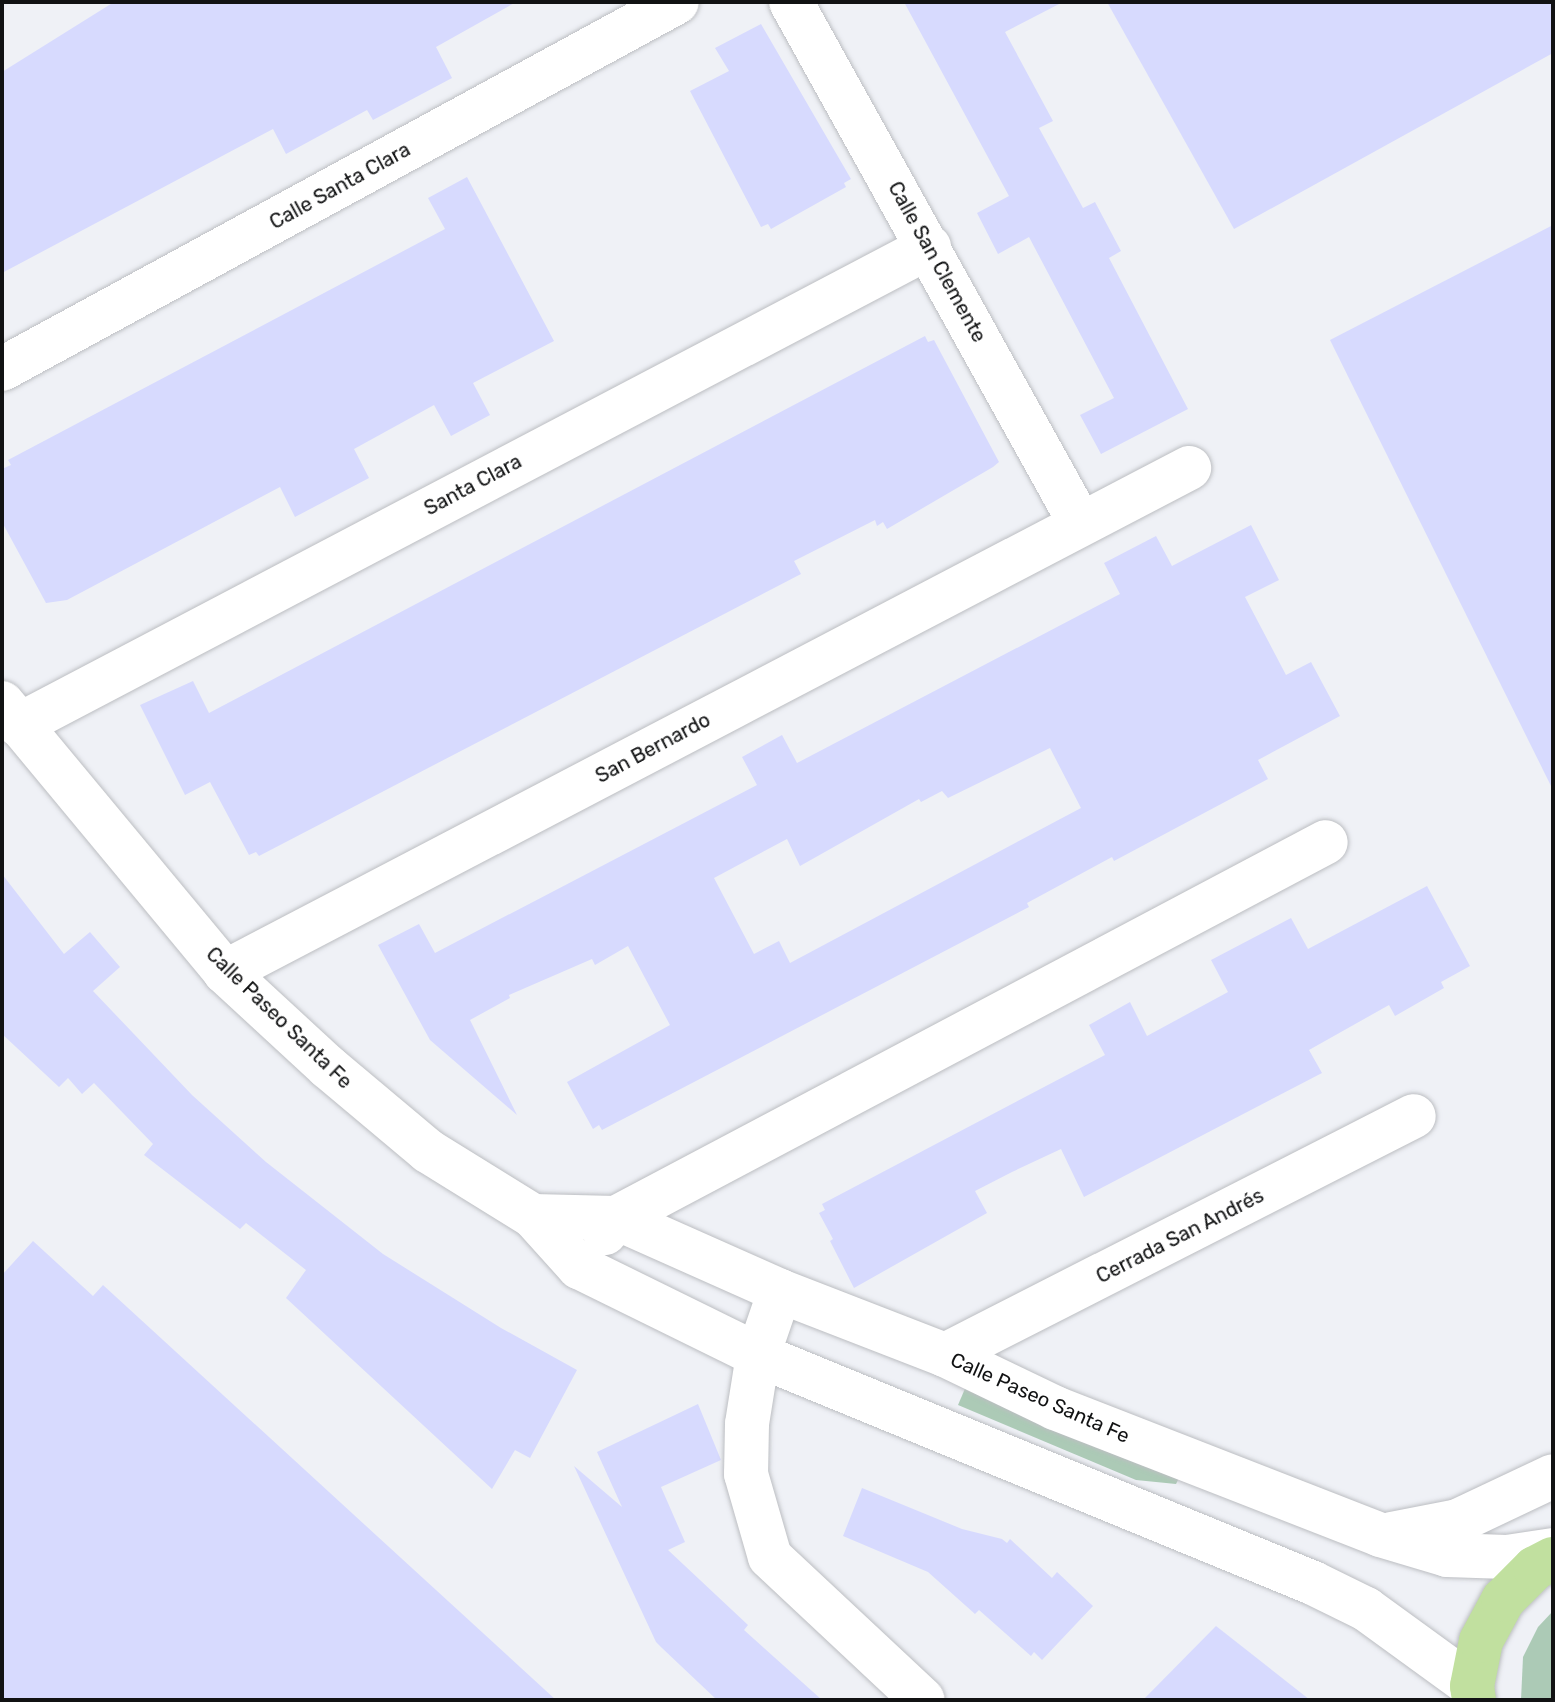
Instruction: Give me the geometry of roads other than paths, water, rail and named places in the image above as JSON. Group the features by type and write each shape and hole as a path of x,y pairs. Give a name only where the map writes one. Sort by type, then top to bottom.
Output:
{"main road":[{"path":"1473,1693 1481,1641 1503,1600 1535,1568 1553,1559"}],"street":[{"name":"Calle Santa Clara","path":"2,369 677,2"},
{"name":"Calle San Clemente","path":"791,2 1080,523"},
{"name":"Santa Clara","path":"10,714 929,247"},
{"name":"San Bernardo","path":"225,972 1189,468"},
{"name":"Calle Paseo Santa Fe","path":"10,714 225,972 328,1067 428,1151 533,1216 579,1267 758,1355 1313,1583 1366,1609 1473,1693"},
{"path":"579,1267 616,1218 1326,842"},
{"name":"Cerrada San Andrés","path":"945,1355 1414,1116"},
{"name":"Calle Paseo Santa Fe","path":"533,1216 616,1218 780,1291 945,1355 1055,1408 1380,1535 1447,1555 1507,1557 1553,1550"},
{"path":"780,1291 758,1355 747,1424 746,1474 770,1557 923,1700"},
{"path":"1380,1535 1458,1521 1553,1476"}]}
